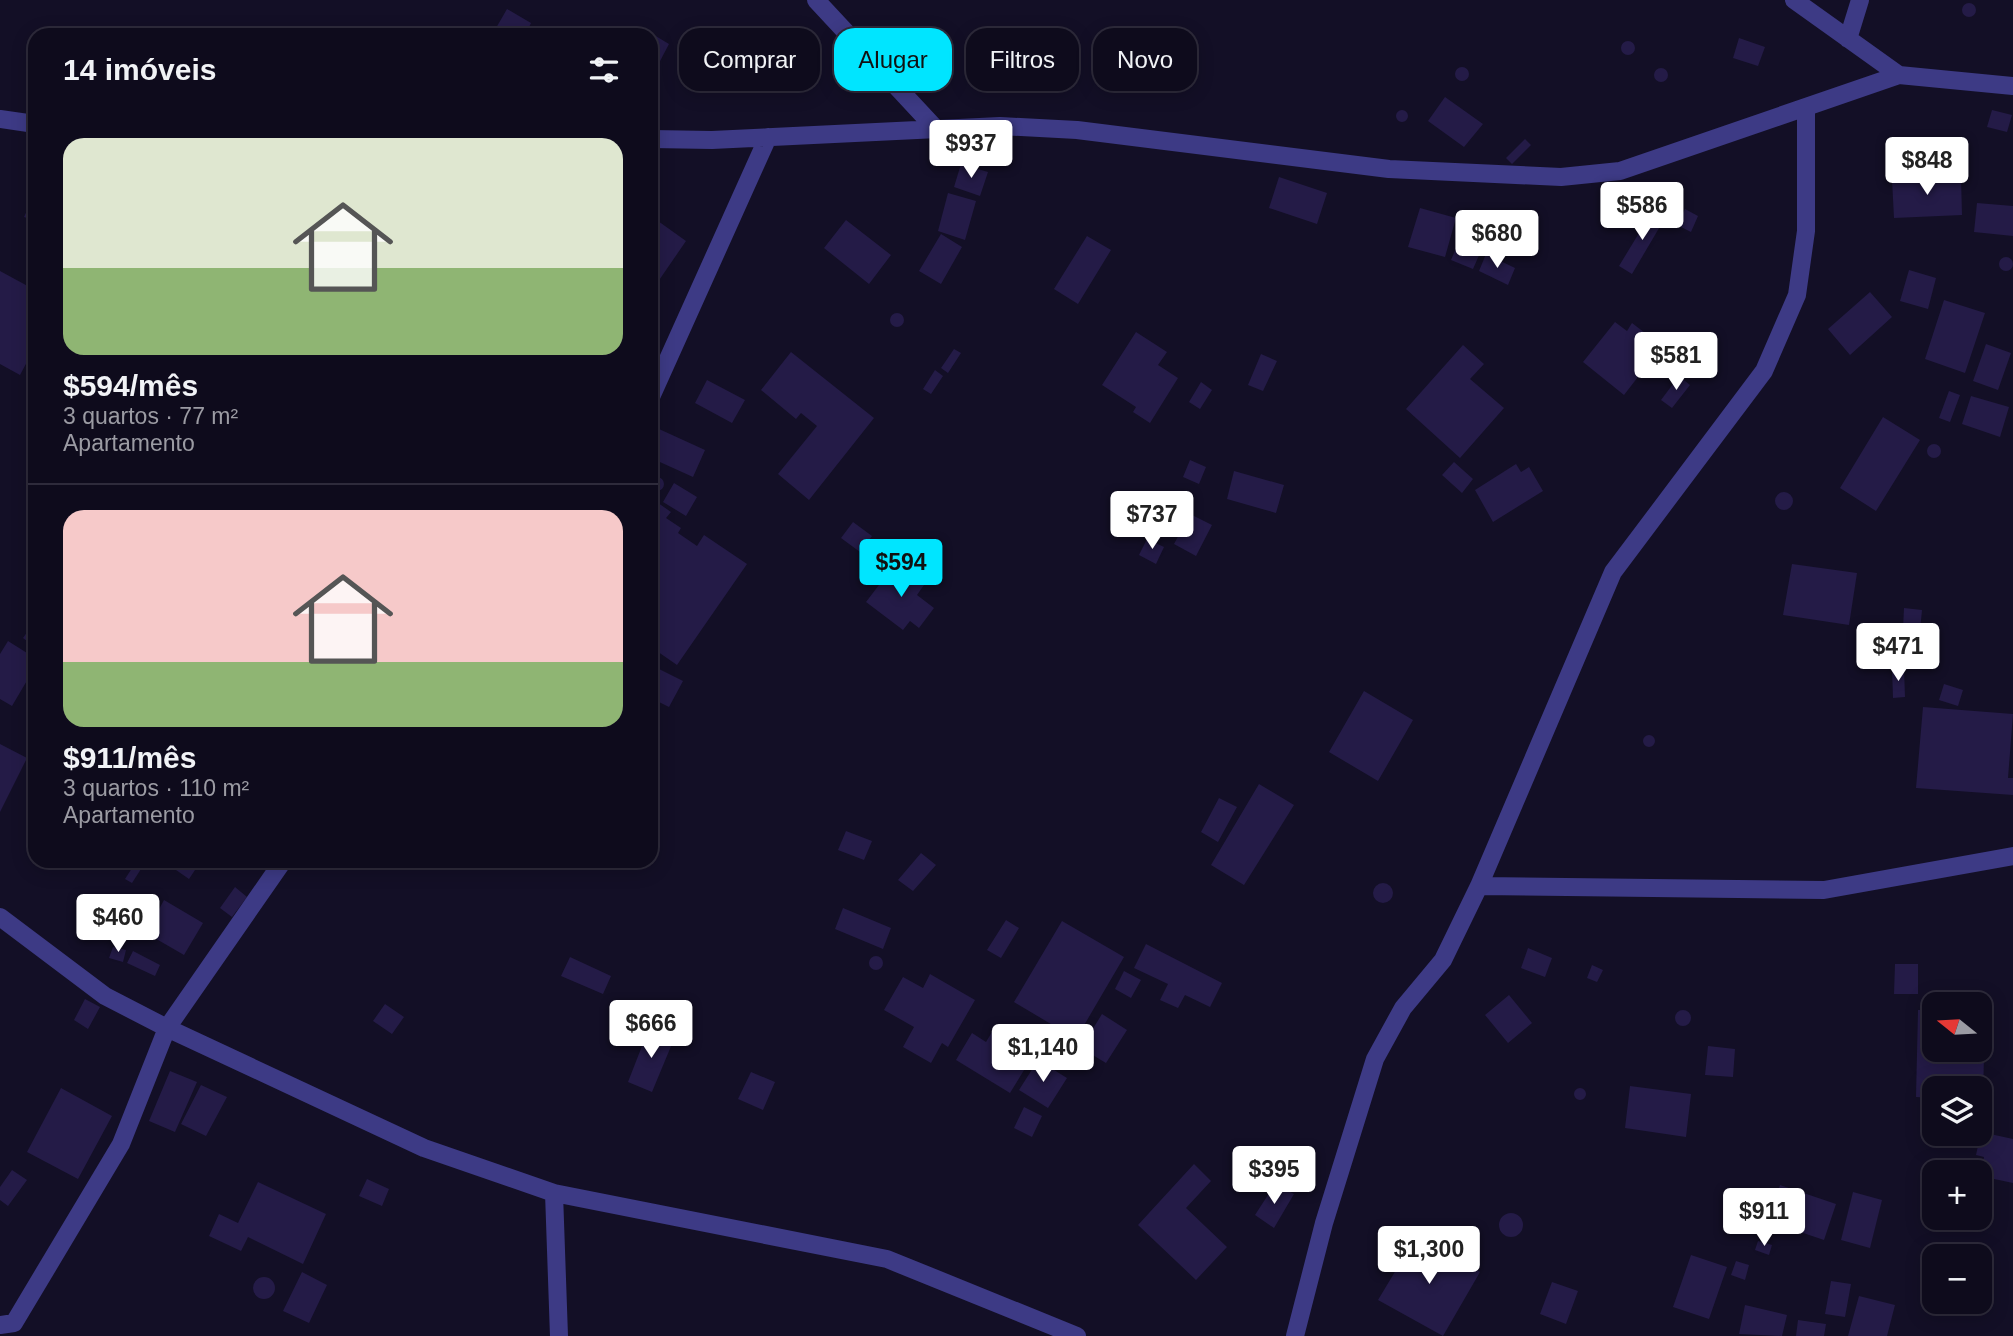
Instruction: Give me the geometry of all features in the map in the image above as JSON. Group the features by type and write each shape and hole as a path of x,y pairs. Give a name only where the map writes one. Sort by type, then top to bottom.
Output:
{"street":[{"path":"816,0 936,129"},
{"path":"1794,0 1899,75"},
{"path":"1848,39 1860,0"},
{"path":"658,139 768,137 1000,126 1077,130 1389,169 1561,177 1620,171 1899,75 2013,86"},
{"path":"1295,1336 1324,1223 1375,1059 1403,1009 1443,960 1479,887 1613,572 1764,371 1797,295 1806,232 1806,108"},
{"path":"0,119 28,123"},
{"path":"658,381 768,137"},
{"path":"1479,887 1824,890 2013,856"},
{"path":"0,1325 14,1323 121,1144 167,1028 278,868"},
{"path":"0,917 105,996 167,1028 424,1148 554,1193 887,1259 1077,1336"},
{"path":"554,1193 559,1336"}],"building":[{"path":"1969,3 1974,5 1974,15 1969,17 1964,15 1962,10 1964,5"},
{"path":"507,9 531,23 528,28 496,28"},
{"path":"658,37 669,44 658,62"},
{"path":"1739,38 1765,47 1758,66 1733,58"},
{"path":"1628,41 1633,43 1633,53 1628,55 1623,53 1621,48 1623,43"},
{"path":"1459,67 1465,67 1469,74 1465,81 1459,81 1455,77 1455,71"},
{"path":"1658,68 1664,68 1668,75 1664,82 1658,82 1654,78 1654,72"},
{"path":"1445,97 1483,124 1464,147 1428,121"},
{"path":"1402,110 1408,116 1402,122 1396,116"},
{"path":"1992,110 2012,115 2007,132 1987,127"},
{"path":"1525,139 1531,145 1512,164 1506,158"},
{"path":"961,164 988,172 980,196 954,187"},
{"path":"1279,177 1327,193 1317,224 1269,208"},
{"path":"1961,177 1962,215 1894,218 1892,179"},
{"path":"948,193 976,201 965,240 938,231"},
{"path":"1977,203 2013,206 2013,236 1974,232"},
{"path":"1420,208 1456,218 1445,257 1408,247"},
{"path":"1685,209 1698,216 1691,232 1677,225"},
{"path":"1653,210 1665,218 1632,274 1619,266"},
{"path":"846,220 891,255 869,284 824,248"},
{"path":"658,221 686,241 658,282"},
{"path":"1463,232 1485,242 1473,269 1451,260"},
{"path":"941,234 962,247 941,284 919,271"},
{"path":"1087,236 1111,250 1078,304 1054,289"},
{"path":"1486,254 1515,268 1508,285 1479,271"},
{"path":"2003,257 2009,257 2013,264 2009,271 2003,271 1999,267 1999,261"},
{"path":"1909,270 1936,278 1928,309 1900,301"},
{"path":"0,271 28,286 28,360 20,375 0,364"},
{"path":"1870,292 1892,317 1850,355 1828,329"},
{"path":"1944,300 1985,313 1965,373 1925,359"},
{"path":"894,313 900,313 904,320 900,327 894,327 890,323 890,317"},
{"path":"1615,322 1627,331 1632,323 1662,346 1624,395 1583,362"},
{"path":"1136,332 1167,352 1158,365 1178,378 1150,423 1133,412 1136,407 1102,385"},
{"path":"1986,344 2011,353 1998,390 1973,381"},
{"path":"1463,345 1484,364 1470,379 1504,408 1460,458 1406,409"},
{"path":"954,349 961,353 948,373 941,368"},
{"path":"791,352 874,418 809,500 778,474 817,426 801,413 796,419 761,390"},
{"path":"1677,353 1683,353 1687,360 1683,367 1677,367 1673,363 1673,357"},
{"path":"1261,354 1277,361 1263,391 1248,385"},
{"path":"935,370 943,376 931,394 923,389"},
{"path":"1679,376 1690,385 1672,408 1661,400"},
{"path":"707,380 745,400 732,423 695,403"},
{"path":"1201,382 1212,390 1200,409 1189,402"},
{"path":"1949,391 1960,395 1950,422 1939,418"},
{"path":"1971,396 2009,407 2000,437 1962,424"},
{"path":"1883,417 1920,440 1876,511 1840,488"},
{"path":"659,429 705,450 693,477 658,461"},
{"path":"1931,444 1937,444 1941,451 1937,458 1931,458 1927,454 1927,448"},
{"path":"1190,460 1206,467 1199,484 1183,477"},
{"path":"1454,462 1473,479 1462,493 1442,475"},
{"path":"1516,464 1521,472 1529,467 1543,491 1493,522 1475,490"},
{"path":"1234,471 1284,485 1276,513 1227,499"},
{"path":"658,477 664,484 658,491"},
{"path":"674,483 697,497 686,516 663,502"},
{"path":"1784,492 1790,495 1793,501 1790,507 1784,510 1778,507 1775,501 1778,495"},
{"path":"658,503 671,512 666,518 681,528 678,533 697,546 704,535 747,564 677,665 658,652"},
{"path":"1190,514 1212,525 1196,556 1174,544"},
{"path":"853,522 872,536 860,552 841,538"},
{"path":"1147,539 1164,547 1156,564 1139,555"},
{"path":"895,564 924,585 917,595 934,608 919,628 910,621 903,630 866,602"},
{"path":"1792,564 1857,573 1849,625 1783,615"},
{"path":"1904,608 1922,610 1920,631 1903,629"},
{"path":"8,641 28,654 28,679 12,706 0,699 0,654"},
{"path":"1896,650 1911,650 1911,662 1895,661"},
{"path":"658,668 683,681 669,707 658,702"},
{"path":"1892,668 1904,668 1905,697 1893,698"},
{"path":"1944,684 1963,690 1958,706 1939,700"},
{"path":"1364,691 1413,720 1378,781 1329,752"},
{"path":"1923,707 2013,714 2008,778 2013,778 2013,795 1916,788"},
{"path":"1649,735 1655,741 1649,747 1643,741"},
{"path":"0,744 27,758 0,812"},
{"path":"1259,784 1294,805 1244,885 1211,865"},
{"path":"1219,798 1237,807 1218,842 1201,832"},
{"path":"846,831 872,841 864,860 838,850"},
{"path":"921,853 936,865 913,891 898,880"},
{"path":"132,868 141,869 132,883 125,879"},
{"path":"173,868 196,868 189,879"},
{"path":"1383,883 1390,886 1393,893 1390,900 1383,903 1376,900 1373,893 1376,886"},
{"path":"235,887 247,897 232,917 220,908"},
{"path":"164,900 203,923 184,955 127,922 139,902 157,913"},
{"path":"843,908 891,928 883,949 835,929"},
{"path":"1006,920 1019,928 1001,958 987,950"},
{"path":"1062,921 1124,957 1076,1039 1014,1002"},
{"path":"1146,944 1222,983 1210,1007 1185,995 1178,1008 1160,1000 1168,984 1134,968"},
{"path":"113,947 126,950 123,962 109,958"},
{"path":"1528,948 1552,958 1545,977 1521,968"},
{"path":"133,951 160,965 155,976 127,963"},
{"path":"873,956 879,956 883,963 879,970 873,970 869,966 869,960"},
{"path":"570,957 611,976 603,994 561,976"},
{"path":"1895,964 1918,964 1918,994 1894,994"},
{"path":"1592,965 1603,970 1597,982 1587,978"},
{"path":"1124,971 1141,980 1131,998 1115,989"},
{"path":"930,974 975,1000 948,1047 942,1043 931,1063 903,1047 914,1027 884,1010 903,977 923,988"},
{"path":"1509,995 1532,1023 1508,1043 1485,1015"},
{"path":"85,999 100,1007 88,1029 74,1020"},
{"path":"385,1004 404,1017 392,1034 373,1021"},
{"path":"1683,1010 1689,1012 1689,1024 1683,1026 1677,1024 1675,1018 1677,1012"},
{"path":"1918,1010 1922,1010 1922,1062 1984,1062 1984,1076 1922,1076 1922,1097 1916,1097"},
{"path":"1102,1014 1127,1030 1106,1063 1081,1048"},
{"path":"649,1028 674,1039 652,1092 628,1082"},
{"path":"992,1032 1032,1057 1010,1093 956,1060 972,1033 986,1042"},
{"path":"1708,1046 1735,1049 1733,1077 1705,1075"},
{"path":"1038,1060 1067,1078 1048,1108 1019,1090"},
{"path":"170,1071 197,1082 175,1132 149,1121"},
{"path":"751,1072 775,1082 763,1110 738,1099"},
{"path":"201,1085 227,1097 206,1136 181,1124"},
{"path":"1630,1086 1691,1094 1686,1137 1625,1128"},
{"path":"61,1088 112,1116 78,1179 27,1152"},
{"path":"1575,1089 1585,1089 1585,1099 1575,1099"},
{"path":"1024,1107 1042,1116 1032,1137 1014,1128"},
{"path":"1992,1134 2013,1139 2013,1183 1992,1179 1992,1160 1983,1160 1984,1157 1976,1155 1978,1146 1992,1146"},
{"path":"1194,1164 1211,1181 1186,1208 1227,1247 1196,1280 1138,1225"},
{"path":"12,1170 27,1180 8,1206 0,1200 0,1187"},
{"path":"367,1179 389,1189 382,1206 359,1196"},
{"path":"258,1182 326,1214 303,1264 248,1237 241,1251 209,1236 219,1214 238,1223"},
{"path":"1275,1184 1294,1194 1274,1228 1255,1215"},
{"path":"1780,1185 1836,1204 1824,1240 1768,1221"},
{"path":"1853,1192 1882,1200 1870,1248 1841,1240"},
{"path":"1511,1213 1520,1216 1523,1225 1520,1234 1511,1237 1502,1234 1499,1225 1502,1216"},
{"path":"1417,1235 1480,1272 1443,1336 1378,1300"},
{"path":"1758,1241 1772,1245 1769,1255 1755,1250"},
{"path":"1691,1255 1727,1267 1709,1319 1673,1307"},
{"path":"1736,1261 1749,1265 1745,1280 1731,1275"},
{"path":"302,1272 327,1285 309,1323 283,1311"},
{"path":"264,1277 272,1280 275,1288 272,1296 264,1299 256,1296 253,1288 256,1280"},
{"path":"1831,1281 1851,1284 1845,1317 1825,1314"},
{"path":"1552,1282 1578,1291 1566,1324 1540,1314"},
{"path":"1859,1296 1895,1305 1887,1336 1848,1336"},
{"path":"1745,1305 1787,1315 1782,1336 1739,1334"},
{"path":"1798,1320 1826,1324 1824,1336 1796,1336"}]}
